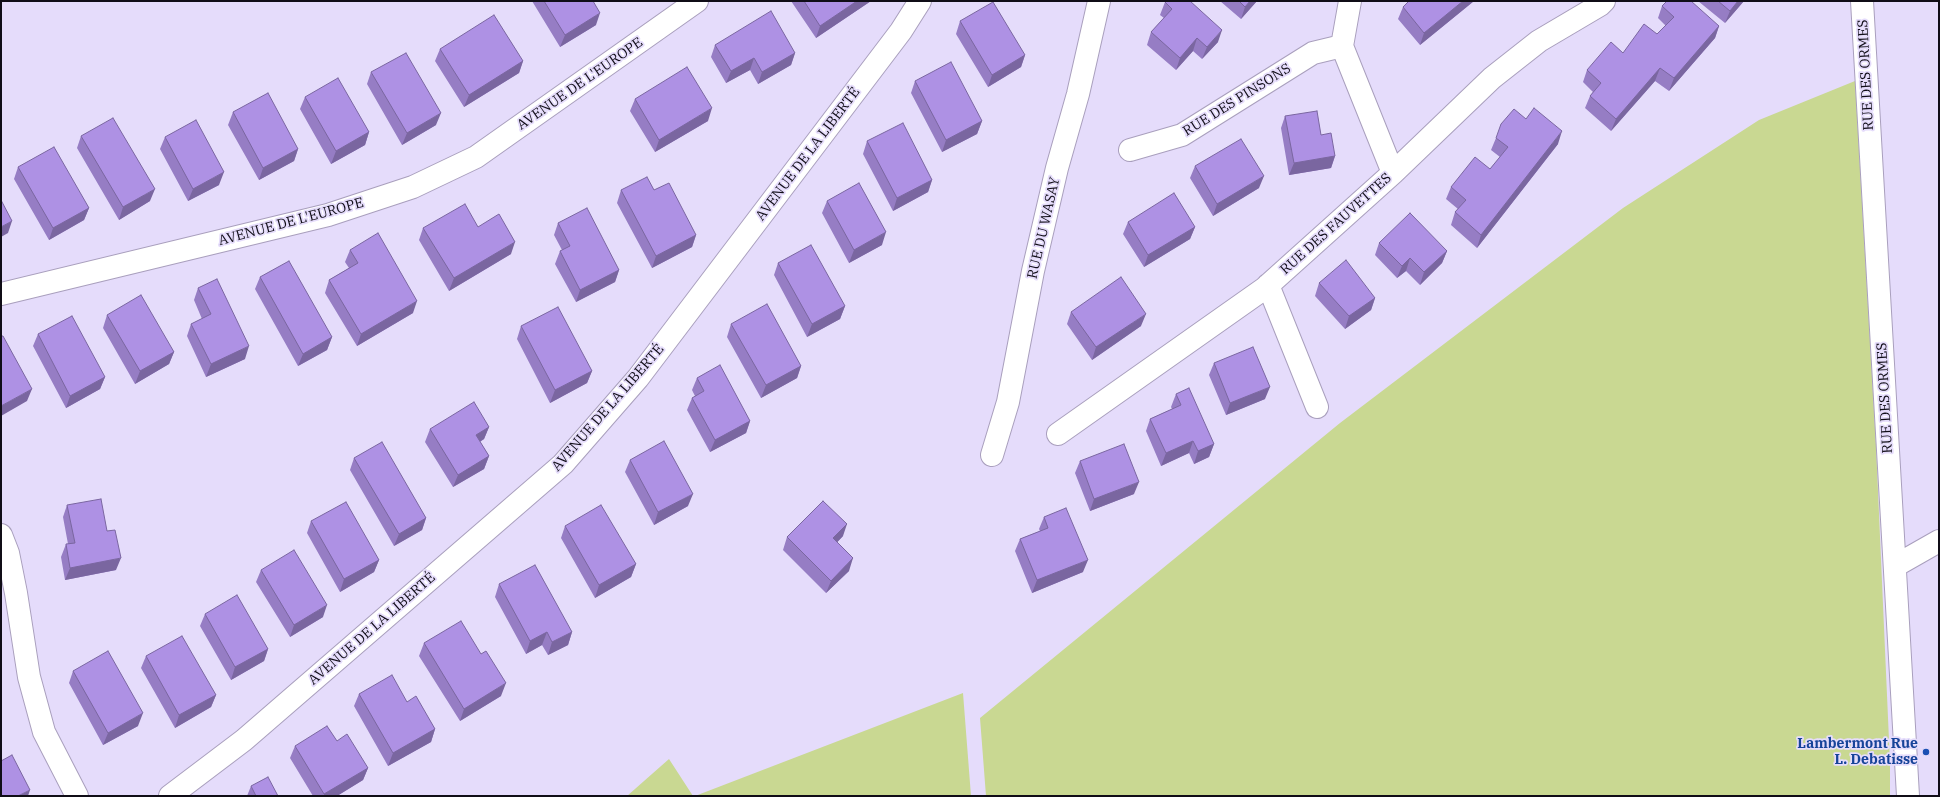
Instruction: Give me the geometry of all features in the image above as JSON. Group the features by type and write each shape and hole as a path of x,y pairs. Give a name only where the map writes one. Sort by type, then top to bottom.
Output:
{"street":[{"name":"AVENUE DE L'EUROPE","path":"1,294 328,215 413,187 476,157 697,1"},
{"name":"AVENUE DE LA LIBERTÉ","path":"170,796 244,740 563,464 638,378 897,37 920,1"},
{"name":"RUE DU WASAY","path":"992,455 1008,402 1033,271 1057,168 1078,94 1099,1"},
{"path":"1350,1 1342,46 1393,173"},
{"name":"RUE DES FAUVETTES","path":"1058,434 1268,285 1393,173 1492,78 1539,41 1600,5 1604,1"},
{"name":"RUE DES ORMES","path":"1862,1 1908,796"},
{"name":"RUE DES PINSONS","path":"1130,150 1182,135 1313,53 1342,46"},
{"path":"1268,285 1317,406"},
{"path":"1,535 8,553 15,586 29,677 44,732 77,796"},
{"path":"1895,566 1939,541"}],"green space":[{"path":"1855,81 1876,446 1890,763 1890,796 986,796 980,718 1340,423 1623,208 1759,120"},
{"path":"963,693 971,796 695,796"},
{"path":"669,759 693,796 627,796"}],"building":[{"path":"544,1 593,1 600,13 565,35"},
{"path":"804,1 857,1 820,26"},
{"path":"1190,1 1222,30 1207,47 1197,38 1180,58 1151,32 1172,9 1165,2"},
{"path":"1239,1 1250,1 1245,7"},
{"path":"1409,1 1463,1 1424,33 1403,7"},
{"path":"1667,1 1691,1 1719,26 1674,78 1660,68 1616,119 1590,96 1601,83 1587,70 1611,42 1623,53 1644,24 1657,34 1674,17 1662,6"},
{"path":"1718,1 1738,1 1730,11"},
{"path":"993,2 1025,55 992,75 960,21"},
{"path":"771,11 795,53 762,72 754,58 731,71 715,45"},
{"path":"494,15 523,61 469,95 440,49"},
{"path":"406,53 441,113 407,133 371,72"},
{"path":"951,62 982,121 946,140 915,81"},
{"path":"687,67 712,108 659,140 635,99"},
{"path":"338,78 369,132 336,151 305,97"},
{"path":"268,93 298,149 263,168 233,112"},
{"path":"1534,108 1562,131 1481,235 1455,212 1466,200 1451,187 1475,157 1490,169 1508,147 1496,138 1501,124 1514,109 1526,119"},
{"path":"1317,111 1321,135 1331,133 1335,156 1294,163 1285,116"},
{"path":"113,118 155,189 123,207 81,136"},
{"path":"196,120 224,172 193,189 165,137"},
{"path":"903,123 932,180 897,198 867,141"},
{"path":"1241,139 1264,176 1217,204 1195,166"},
{"path":"54,147 89,208 53,228 18,167"},
{"path":"647,177 654,190 669,183 696,235 656,256 621,190"},
{"path":"859,183 886,232 854,250 827,201"},
{"path":"1174,193 1195,227 1148,255 1128,222"},
{"path":"1,200 12,221 1,227"},
{"path":"465,204 478,227 499,214 515,242 454,278 423,228"},
{"path":"587,208 619,270 580,290 560,251 570,246 558,223"},
{"path":"1410,213 1447,251 1424,272 1410,258 1402,266 1379,243"},
{"path":"378,233 417,301 361,334 329,280 358,263 350,250"},
{"path":"811,245 845,306 812,324 778,263"},
{"path":"1346,260 1375,298 1349,316 1319,283"},
{"path":"289,261 332,337 303,354 260,277"},
{"path":"1121,277 1146,314 1096,347 1071,312"},
{"path":"217,279 249,346 211,364 191,324 211,314 198,288"},
{"path":"141,295 174,352 140,371 107,315"},
{"path":"767,304 801,366 766,385 731,324"},
{"path":"558,307 592,371 555,390 521,326"},
{"path":"72,316 105,377 70,396 38,334"},
{"path":"1,336 3,336 32,389 1,406"},
{"path":"1253,347 1270,387 1230,403 1214,363"},
{"path":"720,365 750,421 715,440 692,398 704,391 697,378"},
{"path":"1189,388 1214,444 1198,451 1193,441 1166,453 1150,419 1181,405 1176,394"},
{"path":"474,402 489,427 476,435 489,456 458,475 430,429"},
{"path":"664,441 693,494 658,512 630,460"},
{"path":"382,442 426,518 399,534 354,458"},
{"path":"1124,444 1139,482 1094,499 1080,461"},
{"path":"101,499 107,531 115,530 121,558 70,568 66,544 75,543 67,505"},
{"path":"823,501 847,524 833,538 853,558 831,581 787,537"},
{"path":"346,502 379,560 344,579 311,521"},
{"path":"601,505 636,564 599,585 565,526"},
{"path":"1066,508 1088,560 1037,580 1020,539 1048,528 1044,517"},
{"path":"294,550 327,605 294,625 261,570"},
{"path":"535,565 572,632 552,642 547,632 530,641 499,584"},
{"path":"237,595 268,649 235,667 205,614"},
{"path":"461,621 481,654 486,651 506,683 464,709 424,643"},
{"path":"182,636 216,695 179,715 146,656"},
{"path":"108,651 143,713 108,733 73,671"},
{"path":"392,675 407,702 416,696 435,729 393,753 359,694"},
{"path":"327,726 337,741 347,734 368,768 324,794 295,746"},
{"path":"12,755 30,790 18,796 1,796 1,761"},
{"path":"268,777 278,796 256,796 251,786"}],"place":[{"name":"Lambermont Rue L. Debatisse","path":"1926,752"}]}
